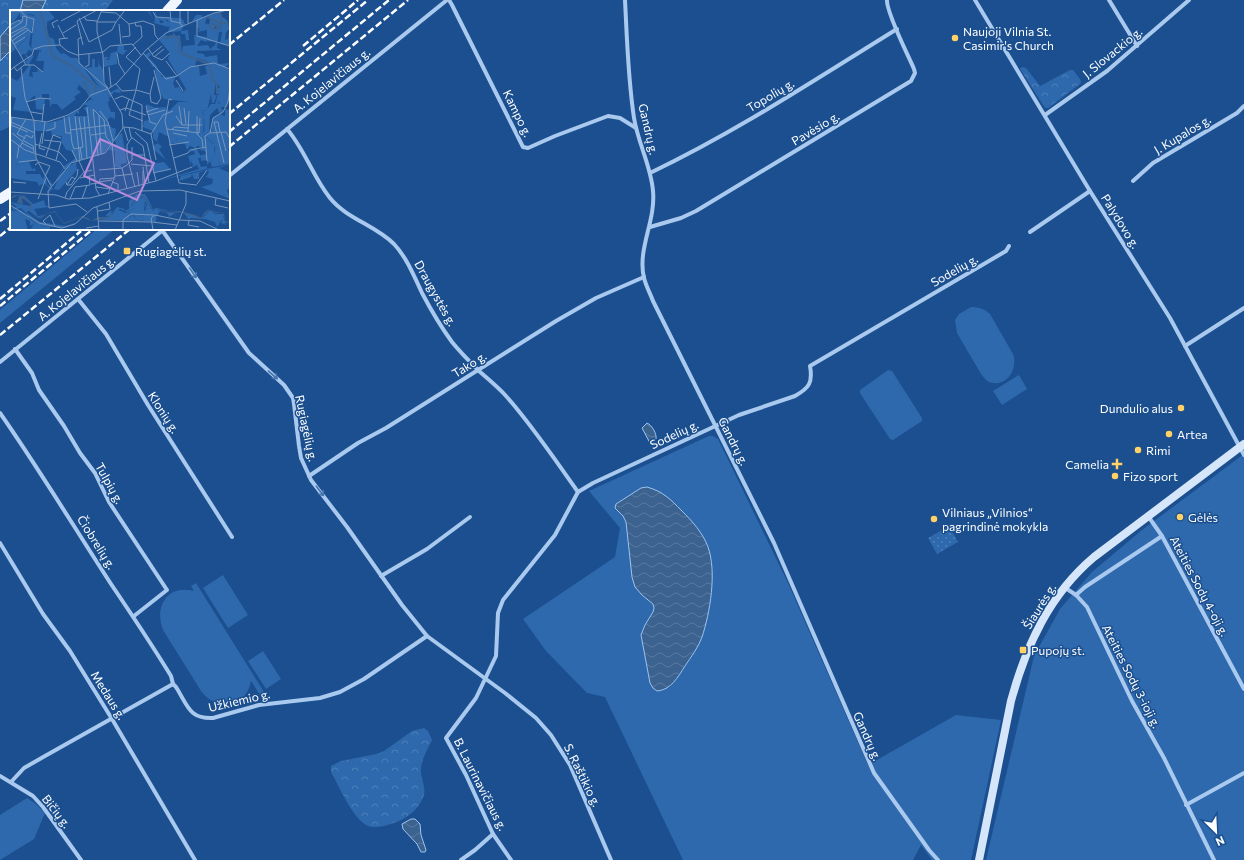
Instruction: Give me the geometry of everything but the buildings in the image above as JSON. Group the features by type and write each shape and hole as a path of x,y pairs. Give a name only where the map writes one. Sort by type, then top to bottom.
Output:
{"main road":[{"path":"168,10 177,0"},
{"path":"0,199 10,193"},
{"name":"Šiaurės g.","path":"979,860 1017,678 1040,624 1053,602 1076,573 1094,557 1242,446"}],"street":[{"name":"Kampo g.","path":"448,0 463,26 523,147 528,148 608,116 620,118 636,128"},
{"name":"A. Kojelavičiaus g.","path":"230,175 448,0"},
{"name":"Gandrų g.","path":"625,0 633,111 636,128 650,173 654,202 643,257 644,277 653,301 774,543 874,773 920,838 938,860"},
{"name":"Pavėsio g.","path":"650,227 681,218 696,211 911,81 914,69 886,2 887,0"},
{"name":"Palydovo g.","path":"974,0 1090,191 1170,318 1242,446 1244,455"},
{"path":"1109,0 1137,46"},
{"name":"J. Slovackio g.","path":"1045,115 1107,71 1189,0"},
{"name":"Topolių g.","path":"650,173 681,158 763,111 897,29"},
{"name":"J. Kupalos g.","path":"1134,181 1153,163 1236,113 1244,106"},
{"name":"Draugystės g.","path":"287,129 331,200 353,216 376,229 393,243 403,254 432,313 452,342 478,370 505,394 578,492"},
{"path":"1030,232 1090,191"},
{"name":"A. Kojelavičiaus g.","path":"0,362 163,230"},
{"name":"Rugiagėlių g.","path":"163,230 249,353 289,391 294,404 298,446 301,458 309,476 402,605 427,636 460,661 486,678"},
{"name":"Sodelių g.","path":"578,492 593,483 739,415 787,399 800,393 810,384 812,376 810,366 1006,251 1009,246"},
{"name":"Tako g.","path":"309,476 358,443 386,428 556,321 596,298 644,277"},
{"name":"Klonių g.","path":"78,299 106,334 148,405 232,537"},
{"path":"1185,346 1244,308"},
{"name":"Tulpių g.","path":"15,350 32,373 39,390 64,426 80,453 95,473 109,502 167,590 134,616"},
{"name":"Čiobrelių g.","path":"0,413 29,455 111,584 134,616 171,676 173,684"},
{"path":"486,678 496,656 498,613 503,600 555,535 578,492"},
{"path":"382,576 427,549 470,516"},
{"name":"Ateities Sodų 4-oji g.","path":"1148,516 1162,536 1244,689"},
{"path":"1076,595 1085,587 1162,536"},
{"name":"Medaus g.","path":"0,543 112,719 195,860"},
{"name":"Ateities Sodų 3-ioji g.","path":"1064,587 1076,595 1087,607 1120,678 1164,758 1214,860"},
{"name":"Užkiemio g.","path":"173,684 194,715 199,718 213,718 259,705 320,698 340,692 364,679 427,636"},
{"name":"B. Laurinavičiaus g.","path":"486,678 470,706 446,738 466,775 493,834 511,860"},
{"name":"S. Raštikio g.","path":"486,678 536,718 551,735 570,765 611,860"},
{"path":"11,782 24,768 173,684"},
{"path":"1186,805 1244,773"},
{"name":"Bičių g.","path":"0,776 33,796 43,807 81,860"},
{"path":"461,860 493,834"}],"green space":[{"path":"0,0 23,0 20,10 10,10 10,25 0,37"},
{"path":"46,0 113,0 106,10 41,10"},
{"path":"10,51 10,126 0,131 0,61"},
{"path":"1022,67 1026,68 1040,86 1070,70 1073,70 1081,82 1048,108 1045,108 1020,69"},
{"path":"96,230 114,230 0,323 0,310"},
{"path":"971,307 977,307 990,314 1013,354 1013,369 1008,378 1004,381 999,383 991,383 985,379 957,333 955,320 959,314"},
{"path":"888,370 892,371 922,418 922,421 893,440 890,439 860,393 860,390"},
{"path":"1019,375 1027,389 1002,405 993,391"},
{"path":"709,436 713,436 718,439 788,583 868,765 956,715 1001,720 971,860 932,860 921,845 913,860 683,860 605,697 587,693 546,651 523,619 615,557 620,528 589,491","holes":["641,488 693,655 669,688 648,671 641,635 654,608 653,604 642,595 629,547 626,522 616,504"]},
{"path":"1244,454 1244,860 986,860 1034,656 1060,609 1092,572 1142,530"},
{"path":"949,526 958,542 937,554 928,538"},
{"path":"223,575 248,615 228,628 203,588"},
{"path":"196,583 264,692 260,695 251,681 248,690 237,702 223,704 208,698 201,691 163,630 160,613 165,599 176,591 194,591 191,586"},
{"path":"263,651 281,679 266,689 248,661"},
{"path":"424,728 428,731 432,740 422,764 421,771 424,785 424,795 420,803 411,814 396,822 379,827 366,825 360,820 348,804 331,772 331,766 341,761 384,751 412,731"},
{"path":"27,798 45,813 34,839 0,860 0,815"}],"water":[{"path":"23,0 46,0 41,10 20,10"},
{"path":"10,25 10,51 0,61 0,37"},
{"path":"647,423 655,432 656,437 656,439 650,443 642,428"},
{"path":"647,487 666,496 697,528 708,547 712,568 710,605 700,641 674,682 670,686 657,691 650,683 641,635 654,608 653,604 635,587 632,577 626,522 623,516 615,508 616,504 641,488"},
{"path":"411,819 415,819 420,824 421,835 426,850 425,852 421,852 417,844 403,829 402,824"}],"railway":[{"path":"230,44 284,0"},
{"path":"303,46 358,0"},
{"path":"230,113 368,0"},
{"path":"230,131 389,0"},
{"path":"230,146 408,0"},
{"path":"0,221 10,214"},
{"path":"0,236 10,228"},
{"path":"0,306 92,230"},
{"path":"0,335 129,230"},
{"path":"0,299 81,231"}],"place":[{"name":"Naujoji Vilnia St. Casimir's Church","path":"955,38"},
{"name":"Rugiagėlių st.","path":"127,251"},
{"name":"Dundulio alus","path":"1181,408"},
{"name":"Artea","path":"1169,434"},
{"name":"Rimi","path":"1138,450"},
{"name":"Camelia","path":"1117,464"},
{"name":"Fizo sport","path":"1115,476"},
{"name":"Gėlės","path":"1180,517"},
{"name":"Vilniaus „Vilnios“ pagrindinė mokykla","path":"934,519"},
{"name":"Pupojų st.","path":"1023,650"}]}
